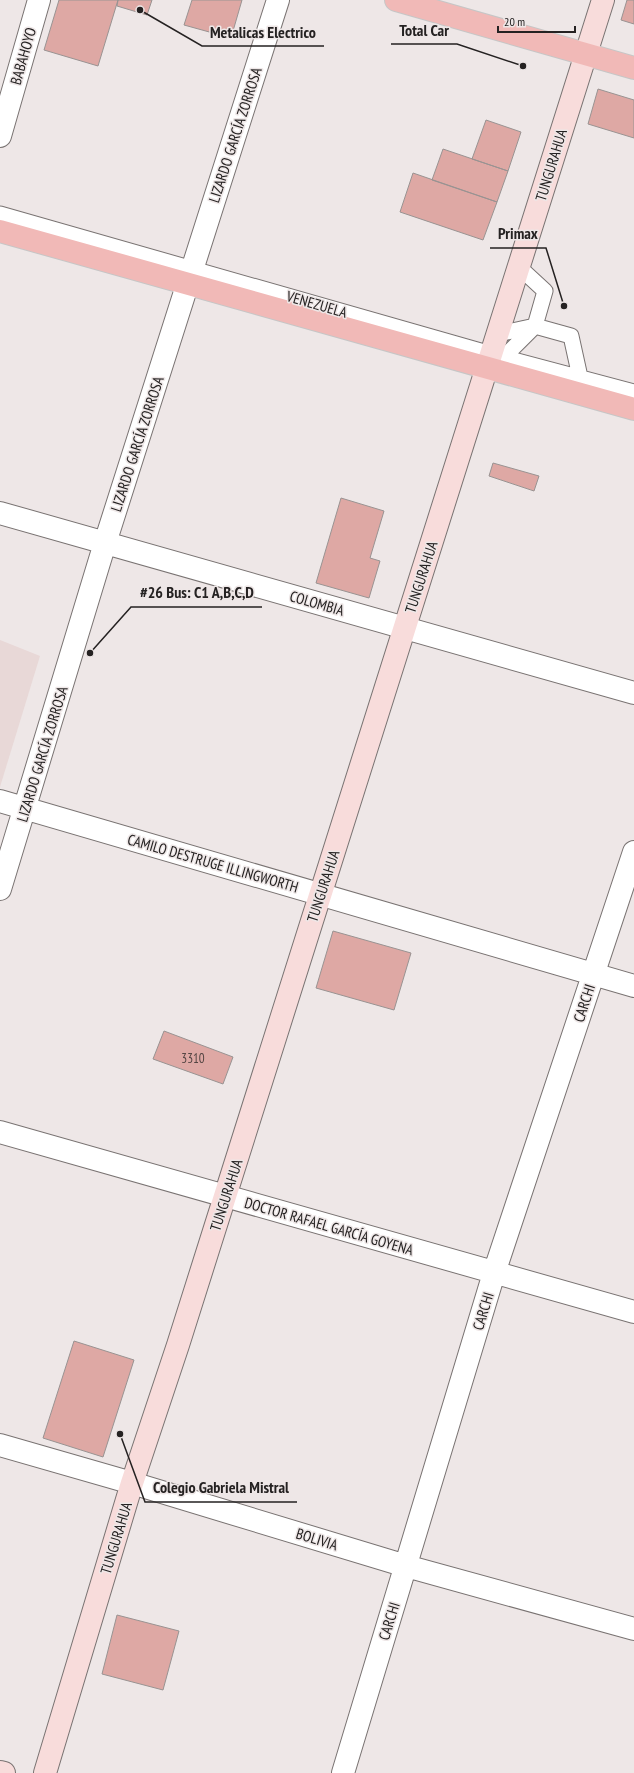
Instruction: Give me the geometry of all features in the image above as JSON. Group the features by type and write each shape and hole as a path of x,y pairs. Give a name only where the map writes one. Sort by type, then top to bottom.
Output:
{"main road":[{"path":"396,0 634,68"},
{"name":"TUNGURAHUA","path":"45,1773 132,1483 225,1196 405,628 494,356 519,267 603,0"},
{"name":"VENEZUELA","path":"0,231 191,276 494,356 582,386 634,408"},
{"path":"0,1772 4,1773"}],"street":[{"name":"BABAHOYO","path":"0,136 39,0"},
{"name":"LIZARDO GARCÍA ZORROSA","path":"0,890 26,809 105,543 278,0"},
{"name":"COLOMBIA","path":"0,513 634,693"},
{"name":"CAMILO DESTRUGE ILLINGWORTH","path":"0,802 634,986"},
{"name":"CARCHI","path":"342,1773 494,1273 634,852"},
{"name":"DOCTOR RAFAEL GARCÍA GOYENA","path":"0,1132 634,1312"},
{"name":"BOLIVIA","path":"0,1445 132,1483 406,1566 634,1629"}],"lane":[{"name":"VENEZUELA","path":"0,214 191,276"},
{"path":"494,356 535,326 545,291 519,267"},
{"path":"494,356 535,326"},
{"path":"535,326 571,336 582,386"},
{"name":"VENEZUELA","path":"582,386 634,392"}],"shaded area":[{"path":"0,640 40,656 0,787"}],"building":[{"path":"59,0 118,0 98,66 44,50"},
{"path":"118,0 152,0 147,15 117,6"},
{"path":"192,0 242,0 231,38 184,25"},
{"path":"627,0 634,0 634,24 621,20"},
{"path":"598,89 634,100 634,138 588,124"},
{"path":"486,120 521,132 508,171 472,159"},
{"path":"443,149 508,171 497,202 432,180"},
{"path":"413,173 497,202 483,240 400,212"},
{"path":"493,463 539,476 534,491 489,476"},
{"path":"341,498 384,511 370,558 380,561 369,598 316,583"},
{"path":"333,931 411,953 394,1010 316,988"},
{"path":"164,1031 233,1057 223,1084 153,1059"},
{"path":"74,1341 134,1360 103,1457 43,1438"},
{"path":"117,1615 179,1631 163,1690 102,1674"}],"place":[{"name":"Metalicas Electrico","path":"140,10"},
{"name":"Total Car","path":"523,66"},
{"name":"Primax","path":"564,306"},
{"name":"#26 Bus: C1 A,B,C,D","path":"90,653"},
{"name":"Colegio Gabriela Mistral","path":"120,1434"}]}
